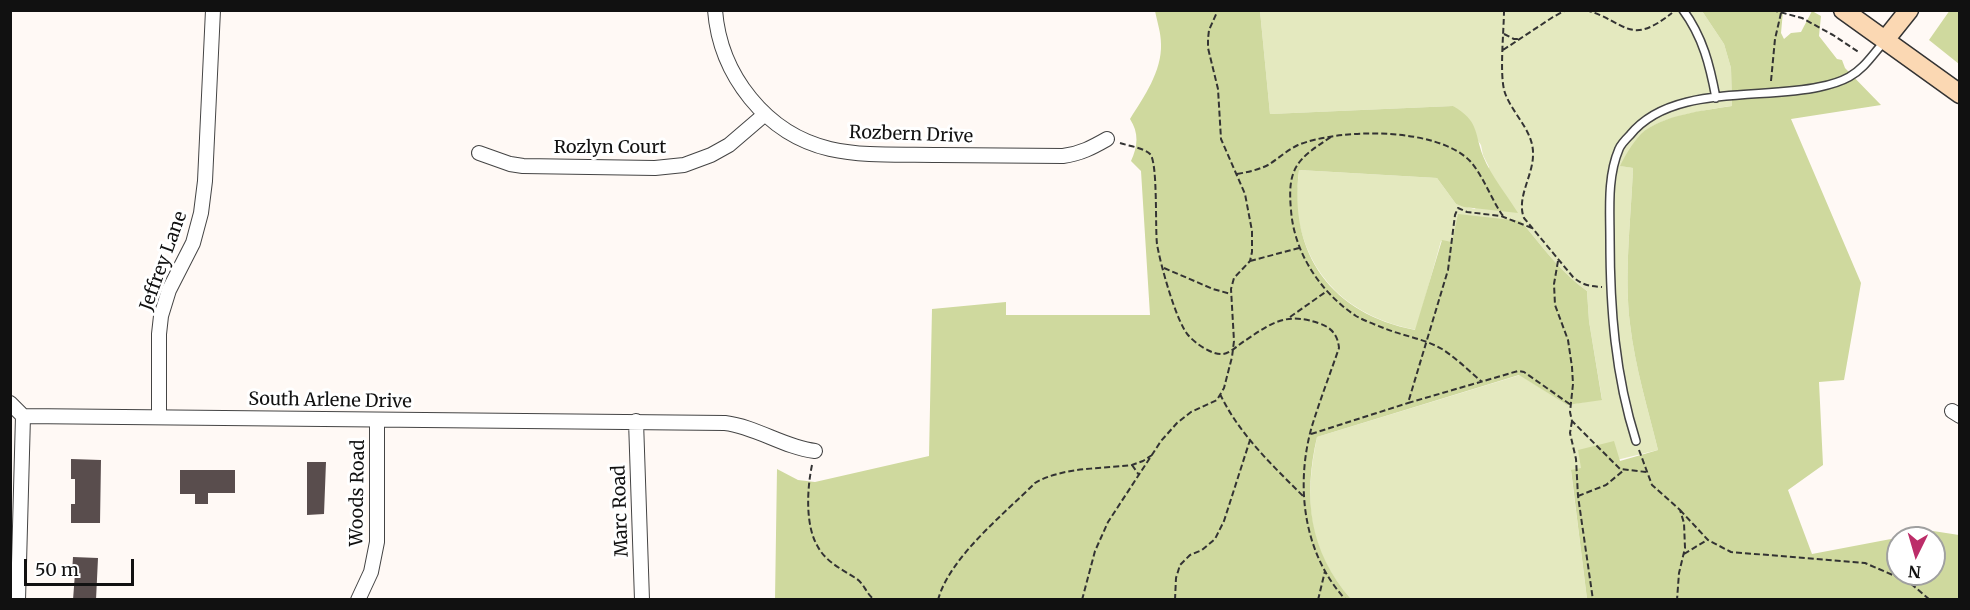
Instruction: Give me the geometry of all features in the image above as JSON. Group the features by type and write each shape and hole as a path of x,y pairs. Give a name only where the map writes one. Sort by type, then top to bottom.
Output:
{"street":[{"name":"Jeffrey Lane","path":"159,416 161,316 169,290 193,243 201,213 205,181 213,10"},
{"name":"Rozbern Drive","path":"716,10 719,36 727,60 741,87 764,115 812,144 850,153 1063,156 1090,149 1107,139"},
{"path":"1843,10 1959,94"},
{"path":"1885,40 1910,10"},
{"name":"Rozlyn Court","path":"479,153 523,166 672,167 699,160 729,145 764,115"},
{"path":"10,403 23,416 18,600"},
{"name":"South Arlene Drive","path":"23,416 636,421 734,424 788,445 815,452"},
{"name":"Woods Road","path":"358,600 371,572 377,542 377,420"},
{"name":"Marc Road","path":"636,421 642,600"}],"lane":[{"path":"1683,10 1702,43 1709,63 1716,98"},
{"path":"1636,441 1625,406 1617,366 1611,287 1610,191 1614,162 1620,147 1640,122 1664,109 1688,102 1716,98 1798,92 1848,78 1860,70 1885,40"}],"path":[{"path":"1082,600 1095,551 1108,522 1161,441 1177,423 1191,412 1217,400 1224,388 1233,349 1234,278 1250,261 1252,252 1250,211 1237,174 1221,140 1218,89 1208,48 1209,30 1218,10"},
{"path":"1504,10 1504,92 1532,140 1531,175 1521,203 1521,210 1532,228 1580,283 1588,286 1611,287"},
{"path":"1503,50 1566,10"},
{"path":"1586,10 1630,31 1641,31 1661,22 1675,10"},
{"path":"1772,10 1802,18 1862,55"},
{"path":"1770,94 1774,47 1781,13"},
{"path":"1504,34 1520,39"},
{"path":"1237,174 1257,170 1299,145 1331,137 1397,134 1420,138 1447,147 1468,160 1479,172 1503,216"},
{"path":"1331,137 1309,151 1298,163 1291,177 1289,195 1291,219 1300,248 1327,291 1358,317 1441,349 1481,381"},
{"path":"1107,139 1144,151 1153,159 1157,247 1184,331 1193,340 1215,353 1224,354 1246,339 1288,318 1327,291"},
{"path":"1408,403 1449,270 1455,214 1458,208 1467,212 1503,216 1532,228"},
{"path":"1250,261 1300,248"},
{"path":"1558,260 1554,284 1555,304 1568,340 1572,367 1570,433 1576,459 1578,496 1593,600"},
{"path":"1164,268 1213,290 1232,294"},
{"path":"1288,318 1304,318 1325,326 1338,339 1339,348 1306,452 1304,496 1306,520 1312,542 1325,571 1346,600"},
{"path":"1310,434 1509,372 1524,372 1571,405"},
{"path":"1220,394 1229,413 1250,440 1304,496"},
{"path":"1572,421 1620,469 1646,472"},
{"path":"1175,600 1176,578 1180,565 1190,555 1202,550 1215,539 1224,521 1250,440"},
{"path":"1636,441 1652,485 1708,540 1731,552 1743,555 1864,563 1909,582 1930,600"},
{"path":"815,452 808,497 812,531 818,547 828,559 862,584 875,600"},
{"path":"938,600 941,585 968,549 1035,483 1046,476 1132,465 1153,454"},
{"path":"1132,465 1140,475"},
{"path":"1578,496 1606,485 1624,470"},
{"path":"1677,600 1679,573 1685,548 1684,523 1680,510"},
{"path":"1684,554 1708,540"},
{"path":"1318,600 1325,571"}],"green space":[{"path":"1950,10 1959,11 1959,64 1929,40"},
{"path":"1155,11 1260,11 1270,114 1453,106 1461,111 1472,122 1486,163 1518,213 1464,207 1456,204 1437,178 1299,170 1297,200 1301,228 1309,253 1322,276 1339,294 1360,310 1386,322 1415,330 1442,240 1452,242 1458,214 1521,221 1560,267 1587,291 1589,321 1602,400 1567,405 1519,375 1317,437 1310,481 1313,523 1326,562 1351,599 775,599 777,469 798,480 815,482 929,456 932,309 1006,302 1006,315 1150,315 1141,171 1131,161 1136,140 1135,129 1130,119 1141,102 1159,64 1161,40"},
{"path":"1260,11 1702,11 1724,44 1731,68 1732,106 1671,118 1649,128 1639,138 1621,166 1633,168 1628,305 1638,372 1658,450 1571,471 1587,599 1351,599 1325,561 1317,542 1310,503 1317,437 1520,375 1567,405 1602,399 1589,321 1587,291 1560,267 1521,221 1452,242 1441,241 1416,330 1371,316 1352,305 1336,291 1322,275 1311,257 1303,236 1296,207 1299,170 1437,178 1456,204 1475,209 1489,167 1481,145 1453,106 1270,114"},
{"path":"1702,11 1783,11 1781,33 1784,39 1791,33 1801,32 1812,11 1821,16 1819,36 1837,59 1842,60 1845,68 1881,105 1791,119 1861,283 1844,380 1819,382 1823,465 1788,490 1812,554 1886,540 1886,586 1946,586 1946,533 1959,535 1959,599 1587,599 1571,470 1581,468 1578,450 1614,441 1620,461 1658,450 1638,372 1628,305 1633,168 1620,166 1641,134 1660,122 1684,114 1732,106 1731,68 1724,44"}],"building":[{"path":"71,459 101,460 100,523 71,523 71,504 75,504 75,479 71,479"},
{"path":"307,462 326,462 324,514 307,515"},
{"path":"180,470 235,470 235,493 208,493 208,504 195,504 195,494 180,494"},
{"path":"73,557 98,558 96,600 73,600 75,573 72,573"}]}
